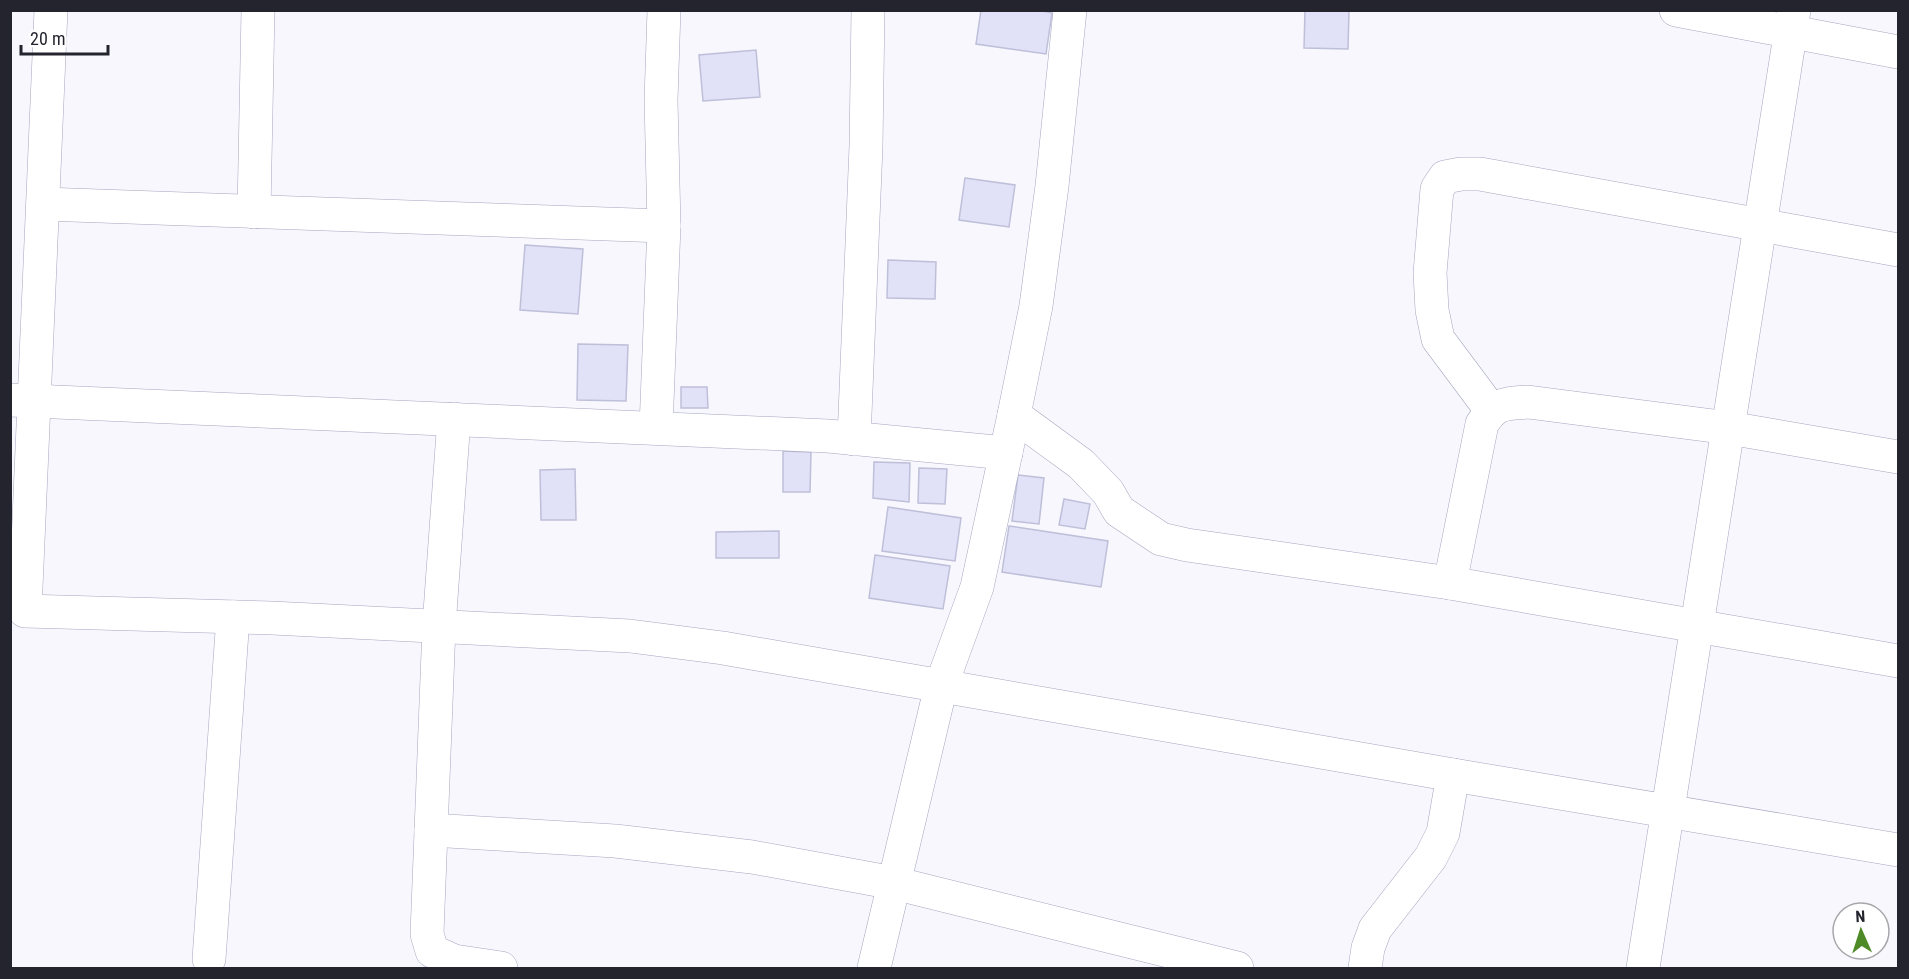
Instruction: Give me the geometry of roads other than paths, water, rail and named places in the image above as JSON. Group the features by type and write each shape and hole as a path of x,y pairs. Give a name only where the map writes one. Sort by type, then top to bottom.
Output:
{"street":[{"path":"51,10 43,204 22,400 25,611 233,617 630,636 723,648 1899,850"},
{"path":"254,212 258,10"},
{"path":"854,439 866,146 868,10"},
{"path":"874,969 941,686 977,587 1014,415 1036,306 1052,186 1070,10"},
{"path":"1676,10 1792,21 1899,52"},
{"path":"656,428 664,226 663,11"},
{"path":"1643,969 1792,21"},
{"path":"1491,410 1438,339 1432,310 1430,273 1437,189 1445,177 1480,174 1899,250"},
{"path":"43,204 664,226"},
{"path":"22,400 656,428 854,439 1006,453"},
{"path":"1450,583 1482,424 1491,410 1508,404 1528,402 1729,428 1899,457"},
{"path":"1014,415 1081,464 1108,492 1119,511 1161,538 1187,546 1450,583 1899,661"},
{"path":"454,419 439,626 427,934 432,951 454,961 501,969"},
{"path":"209,959 233,617"},
{"path":"1365,969 1368,948 1375,929 1431,857 1443,833 1453,775"},
{"path":"431,830 615,841 752,857 894,884 1237,969"}]}
